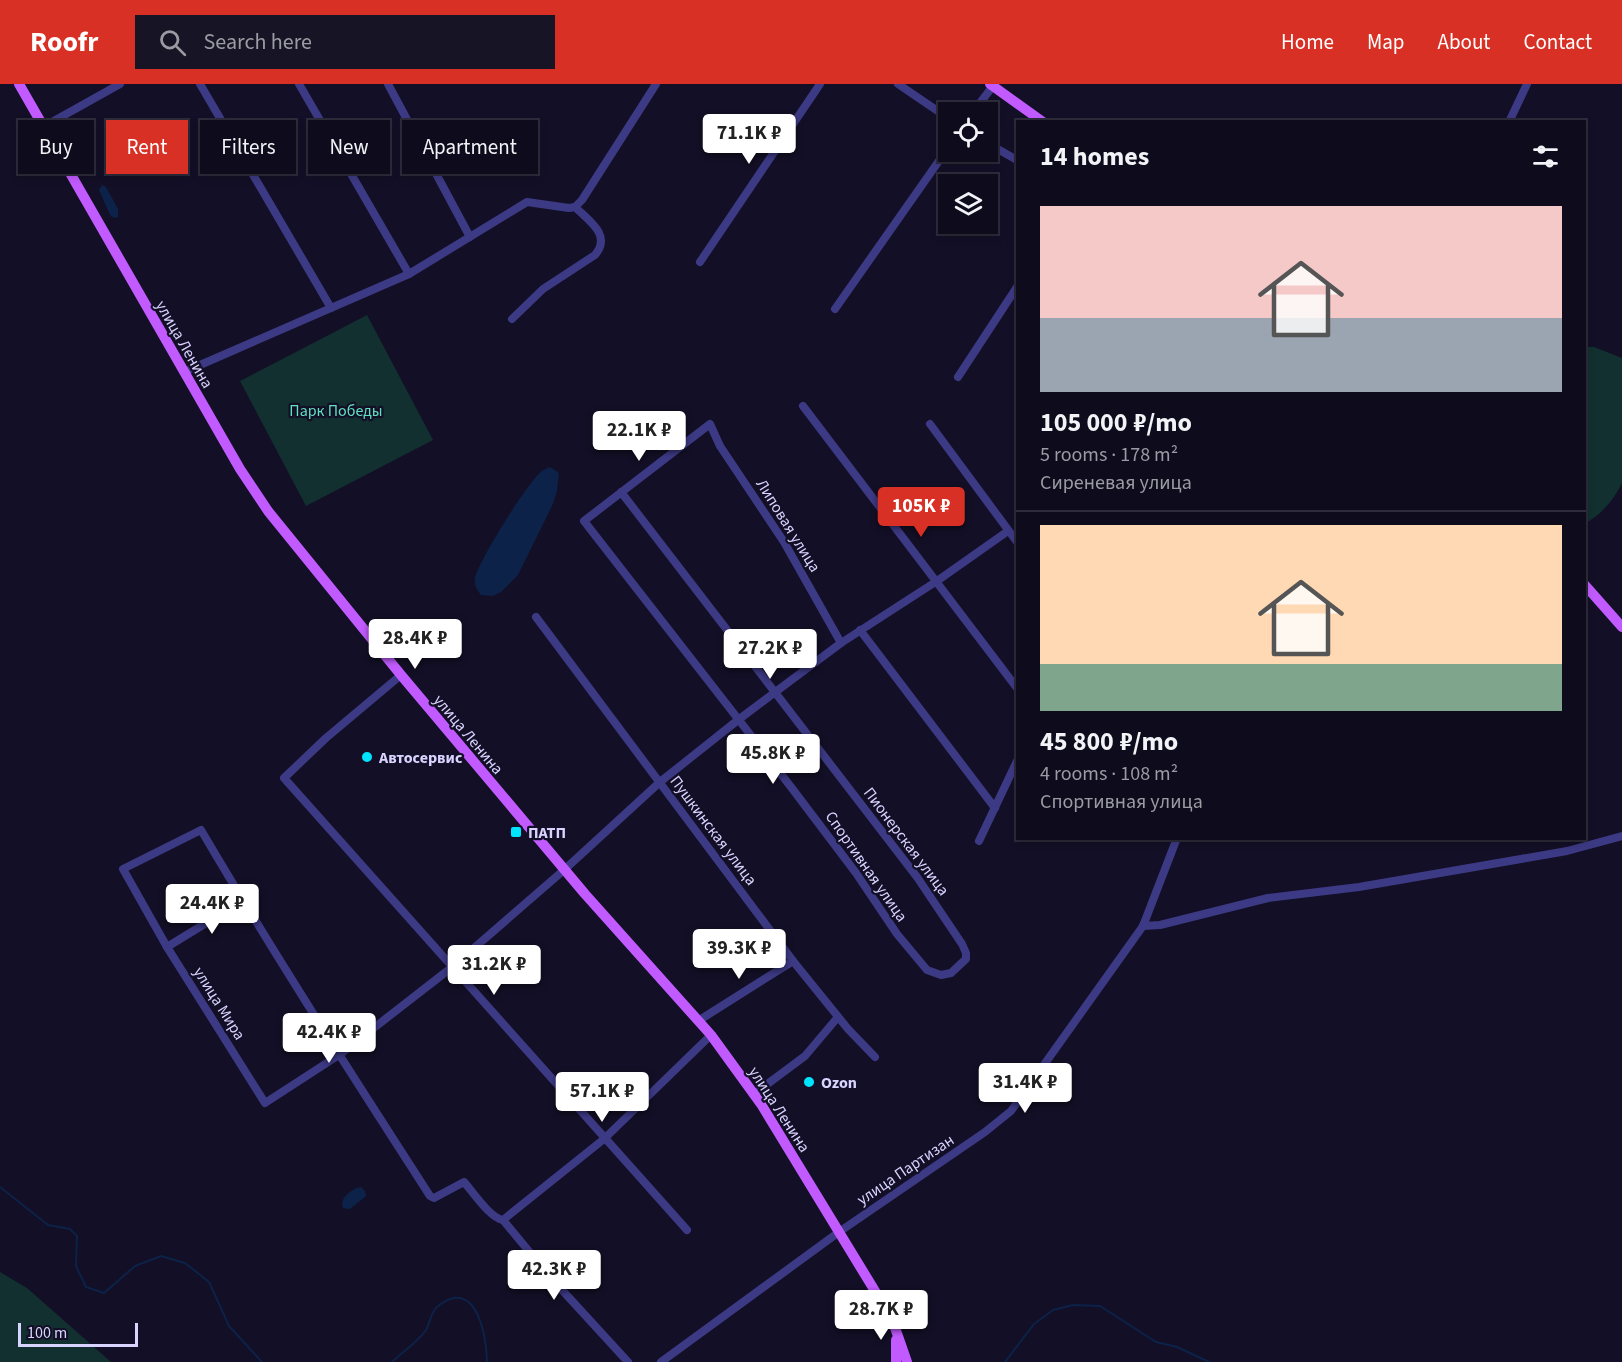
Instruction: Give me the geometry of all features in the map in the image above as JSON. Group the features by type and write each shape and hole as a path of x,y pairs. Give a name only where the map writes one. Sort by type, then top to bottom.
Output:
{"main road":[{"name":"улица Ленина","path":"19,84 39,120"},
{"path":"991,85 1039,120"},
{"name":"улица Ленина","path":"70,174 240,469 268,511 564,870 711,1035 754,1094 892,1319"},
{"path":"1586,586 1622,627"},
{"path":"892,1319 896,1342 896,1362"},
{"path":"892,1319 907,1362"}],"street":[{"path":"56,120 120,84"},
{"path":"200,84 331,308"},
{"path":"299,84 409,274"},
{"path":"388,84 470,237"},
{"path":"184,372 409,274 527,202 575,207 582,200 656,84"},
{"path":"700,261 820,84"},
{"path":"898,84 938,111"},
{"path":"1510,120 1527,84"},
{"path":"980,102 991,85"},
{"path":"998,149 1016,159"},
{"path":"836,309 938,162"},
{"path":"512,319 543,289 595,255 601,248 602,240 599,232 575,207"},
{"path":"958,377 1016,289"},
{"path":"803,406 1016,687"},
{"name":"Спортивная улица","path":"710,424 584,520 856,873 897,934 927,970 941,975 951,973 966,959 966,953"},
{"name":"Липовая улица","path":"710,424 720,446 784,542 841,643"},
{"path":"930,424 1016,542"},
{"name":"Пионерская улица","path":"621,492 917,877 966,953"},
{"path":"339,1055 451,968 564,870 660,782 738,720 841,643 1008,531"},
{"name":"Пушкинская улица","path":"536,617 793,961 838,1017 875,1057"},
{"path":"860,630 995,808"},
{"path":"401,675 326,738 284,778 687,1230"},
{"path":"979,842 1016,763"},
{"name":"улица Мира","path":"242,901 201,830 123,869 167,947 265,1102 339,1055"},
{"path":"1143,926 1160,926 1268,898 1359,886 1567,850 1622,837"},
{"name":"улица Партизан","path":"661,1362 839,1232 985,1132 1011,1111 1143,926 1176,840"},
{"path":"167,947 242,901 430,1196 434,1198 464,1182 490,1213 497,1219 503,1220 551,1278 628,1362"},
{"path":"698,1021 793,961"},
{"path":"754,1094 805,1056 838,1017"},
{"path":"503,1220 604,1139 711,1035"}],"green space":[{"name":"Парк Победы","path":"367,315 433,440 306,506 240,381"},
{"path":"1586,347 1594,347 1622,358 1622,483 1615,496 1596,516 1586,523"},
{"path":"0,1272 27,1288 111,1362 0,1362"}],"water":[{"path":"102,185 106,187 118,209 118,217 114,218 110,215 99,190"},
{"path":"550,467 559,473 557,491 518,575 501,592 493,596 481,595 475,585 475,578 485,555 526,490 542,471"},
{"path":"361,1187 366,1196 350,1209 343,1208 342,1204 347,1194"}],"waterway":[{"path":"0,1187 48,1225 70,1229 77,1236 76,1266 86,1287 104,1293 135,1266 161,1256 185,1263 209,1282 229,1326 262,1362"},
{"path":"392,1362 423,1334 438,1306 451,1299 462,1298 477,1313 484,1338 487,1362"},
{"path":"1005,1362 1034,1324 1053,1310 1073,1305 1100,1306 1156,1342 1177,1347 1209,1362"}],"place":[{"name":"Автосервис","path":"367,757"},
{"name":"ПАТП","path":"516,832"},
{"name":"Ozon","path":"809,1082"}]}
